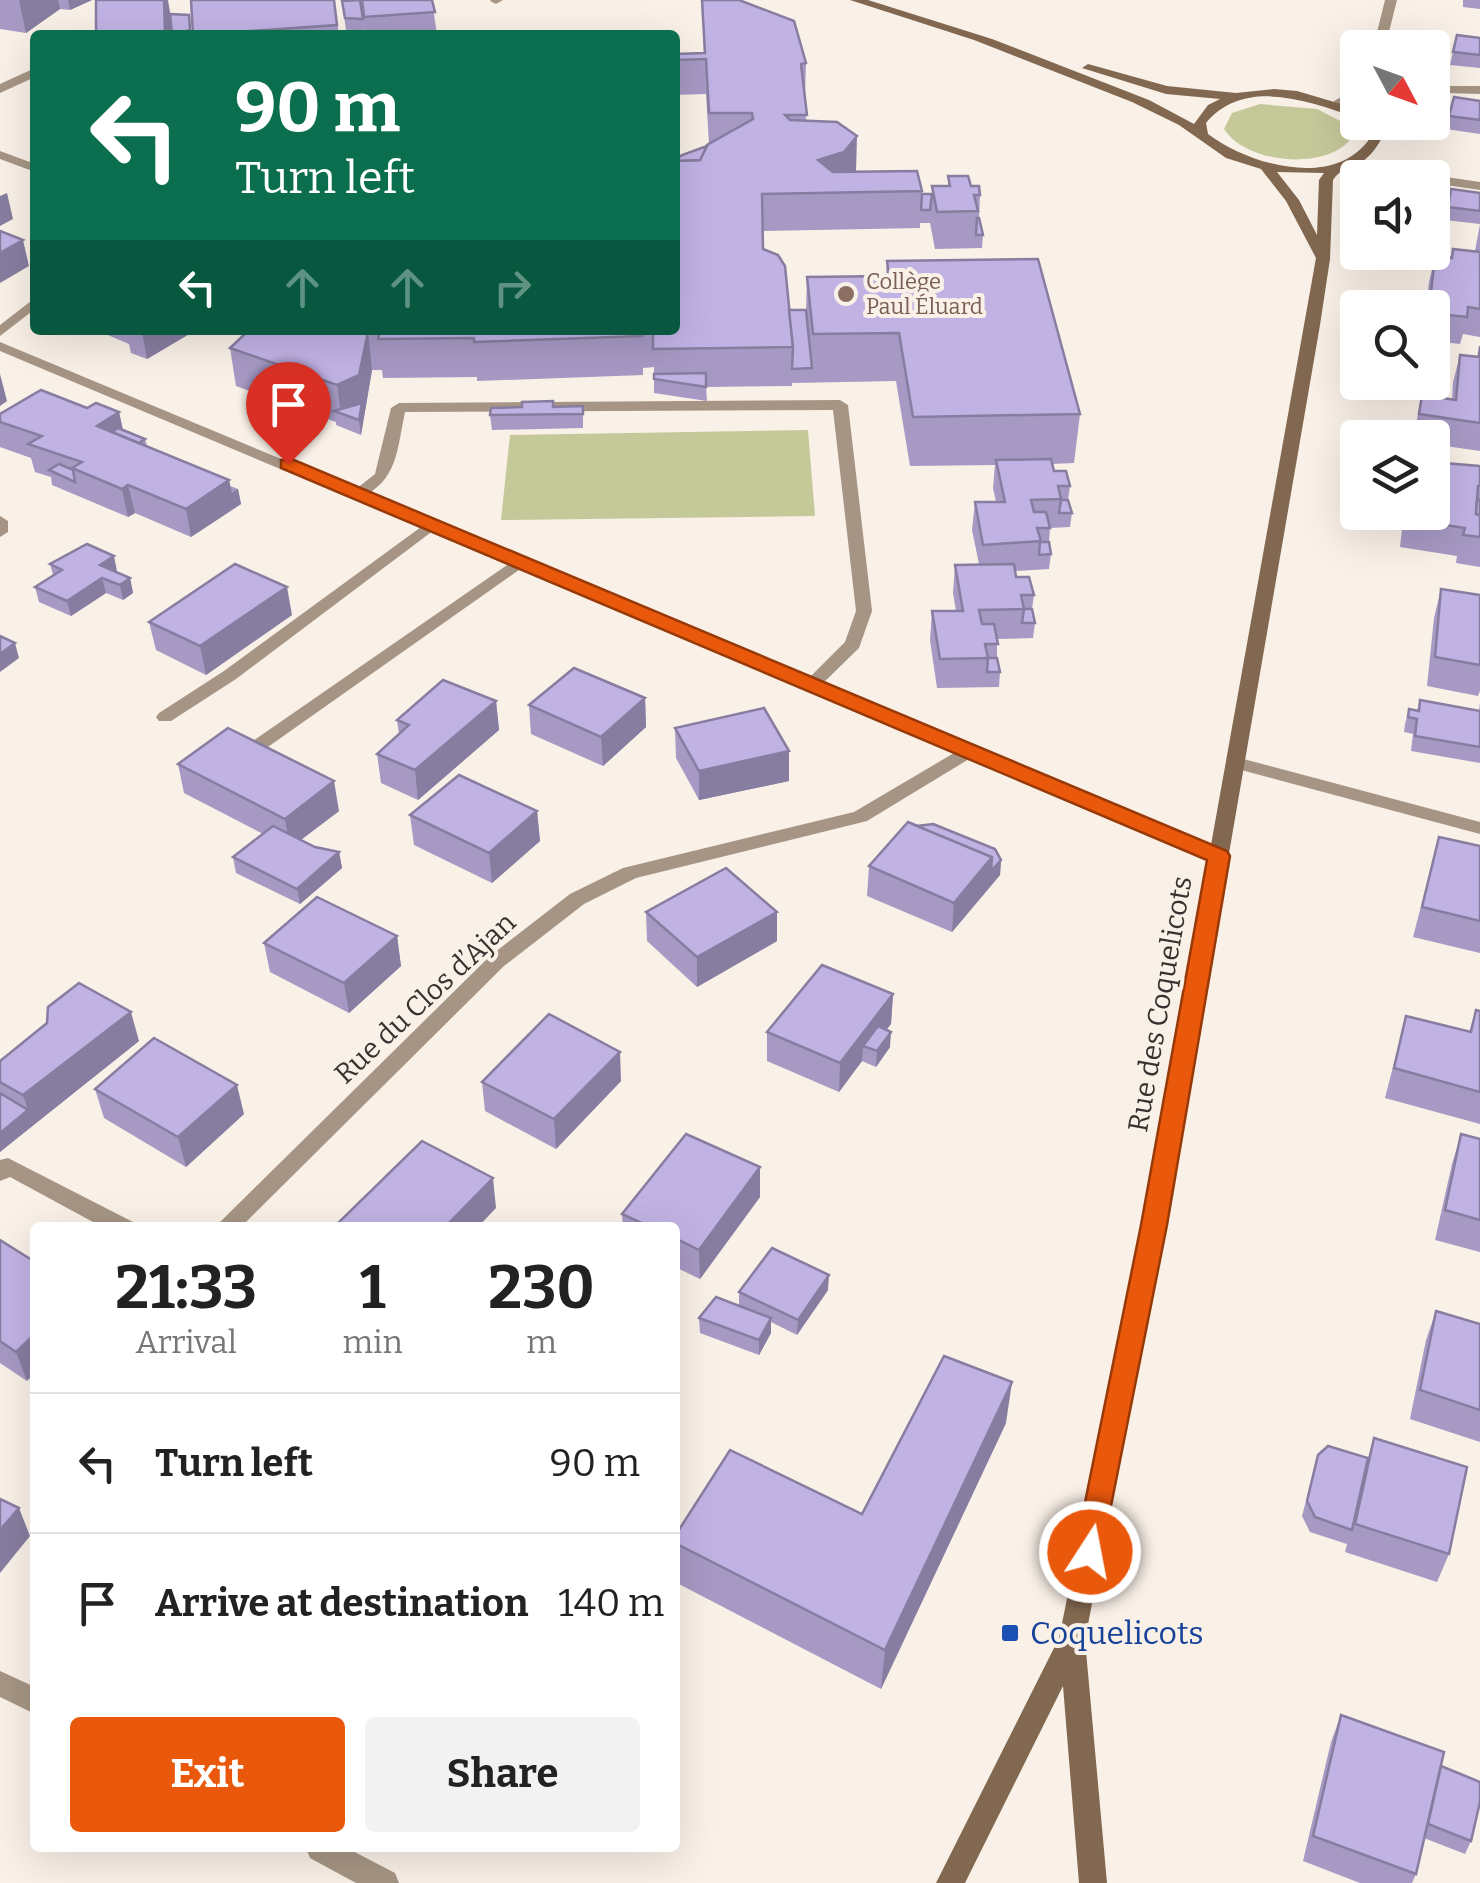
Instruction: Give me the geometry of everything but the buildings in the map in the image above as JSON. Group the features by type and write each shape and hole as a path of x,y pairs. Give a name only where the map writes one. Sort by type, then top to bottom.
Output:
{"main road":[{"path":"856,0 1166,90 1239,97 1304,96 1338,104"},
{"path":"978,38 1140,100 1202,134 1214,147 1265,166 1340,165"},
{"path":"1202,134 1200,122 1206,112 1239,97"},
{"path":"1356,160 1372,150 1375,140"},
{"path":"1265,166 1292,200 1323,259"},
{"name":"Rue des Coquelicots","path":"950,1883 1072,1640 1154,1225 1323,259 1326,180 1335,167"},
{"name":"Rue des Coquelicots","path":"1072,1640 1094,1883"}],"street":[{"path":"1384,30 1391,0"},
{"path":"0,89 30,74"},
{"path":"1450,89 1480,90"},
{"path":"0,156 30,166"},
{"path":"1450,182 1480,186"},
{"path":"0,332 30,306"},
{"path":"0,346 1219,856"},
{"path":"359,494 382,476 399,408 840,406 864,611 852,644 812,684"},
{"path":"0,522 0,532"},
{"path":"165,717 230,675 432,524"},
{"path":"259,745 520,561"},
{"name":"Rue du Clos d’Ajan","path":"232,1222 498,961 578,899 630,873 860,817 970,751"},
{"path":"1236,764 1480,828"},
{"path":"0,1172 8,1166 115,1222"},
{"path":"0,1683 30,1698"},
{"path":"327,1852 385,1883"}],"green space":[{"path":"1260,104 1317,109 1340,121 1340,140 1350,140 1322,156 1266,156 1234,141 1224,129 1232,113"},
{"path":"808,430 815,516 501,520 510,435"}],"place":[{"name":"Collège Paul Éluard","path":"846,294"},
{"name":"Coquelicots","path":"1010,1633"}],"route":[{"path":"288,464 1219,856 1154,1225 1090,1552"}]}
